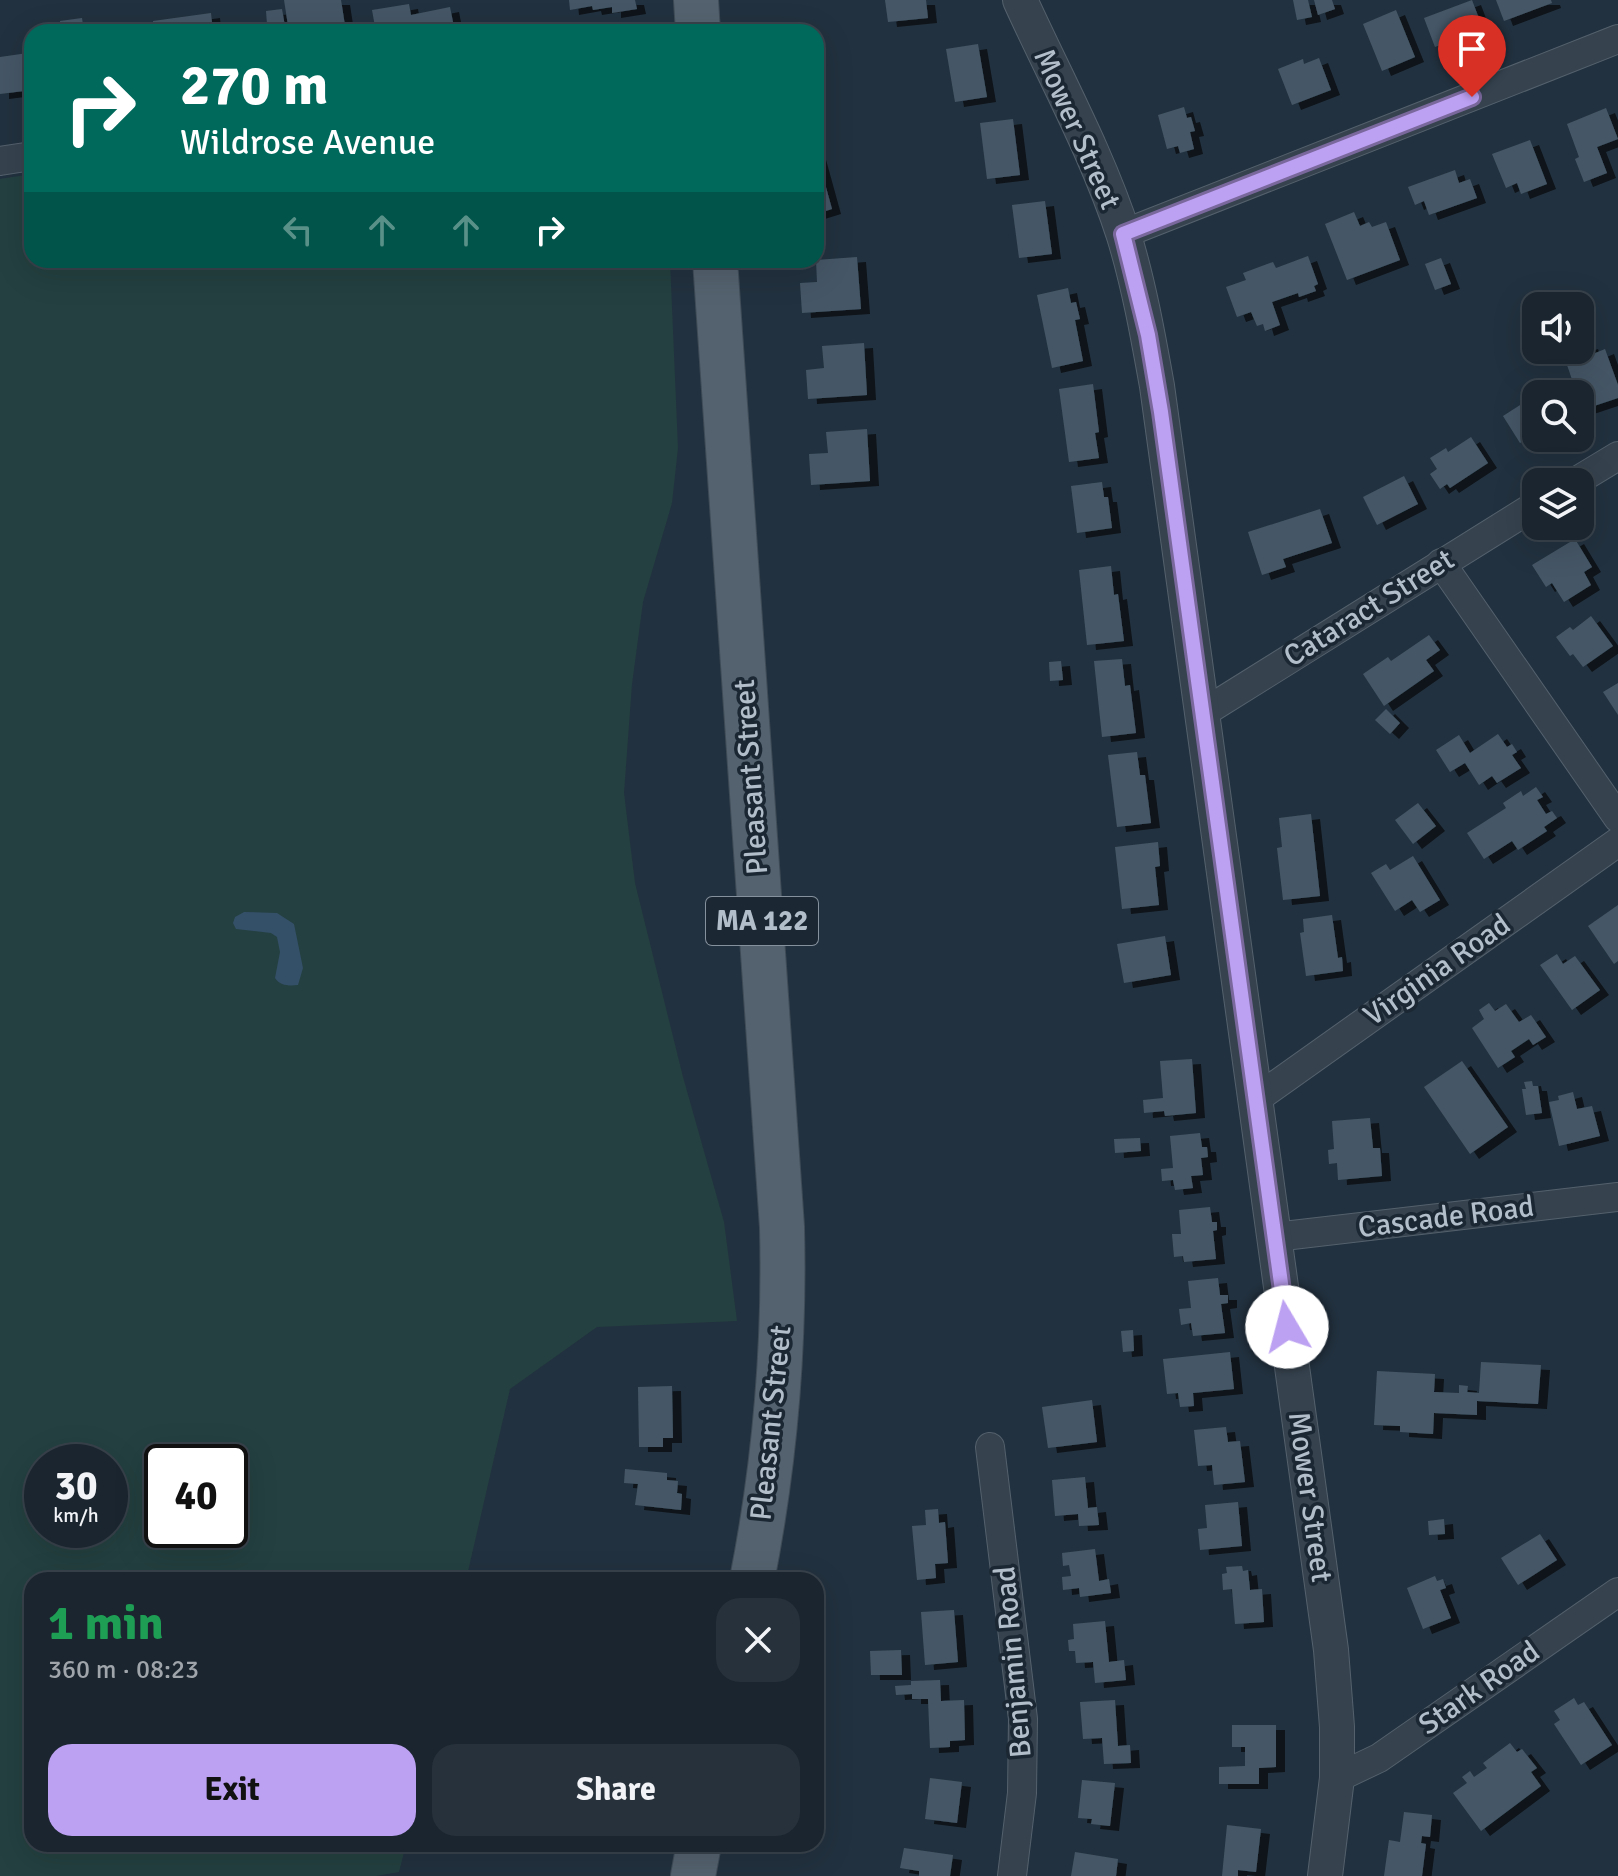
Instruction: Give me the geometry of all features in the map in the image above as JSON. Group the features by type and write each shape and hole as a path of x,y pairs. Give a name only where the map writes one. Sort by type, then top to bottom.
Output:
{"main road":[{"path":"696,0 698,24"},
{"name":"Pleasant Street","path":"716,268 783,1241 782,1327 774,1445 754,1572"},
{"path":"693,1876 698,1852"}],"street":[{"name":"Mower Street","path":"1020,0 1091,155 1123,234 1157,386 1331,1650 1337,1778 1325,1876"},
{"path":"1123,234 1618,39"},
{"path":"0,161 24,157"},
{"path":"1594,471 1618,456"},
{"name":"Cataract Street","path":"1203,713 1522,514"},
{"path":"1441,563 1618,818"},
{"name":"Virginia Road","path":"1256,1099 1618,842"},
{"name":"Cascade Road","path":"1275,1237 1618,1197"},
{"name":"Benjamin Road","path":"990,1447 1023,1719 1022,1793 1012,1876"},
{"name":"Stark Road","path":"1337,1778 1379,1758 1618,1592"}],"green space":[{"path":"24,175 24,268 670,268 678,448 672,503 643,602 632,684 624,793 635,883 683,1077 724,1222 737,1321 597,1327 510,1389 468,1572 24,1572 24,1852 404,1852 399,1872 376,1876 0,1876 0,179"}],"water":[{"path":"244,912 277,913 294,924 303,968 298,985 282,984 275,978 280,952 277,937 271,933 236,929 233,923 235,917"}],"building":[{"path":"284,0 341,0 345,24 288,24"},
{"path":"569,0 635,0 637,9 612,13 612,7 593,10 592,6 570,10"},
{"path":"885,0 926,0 928,18 888,22"},
{"path":"1293,0 1308,0 1312,17 1297,20"},
{"path":"1314,0 1332,0 1335,9 1318,15"},
{"path":"1472,0 1483,29 1467,35 1469,41 1463,43 1461,37 1435,47 1424,18"},
{"path":"1496,0 1551,0 1552,3 1504,21"},
{"path":"409,4 411,15 450,7 453,24 375,24 372,10"},
{"path":"282,9 285,24 267,24 266,11"},
{"path":"1396,10 1415,57 1382,71 1363,24"},
{"path":"211,13 212,24 153,24 153,21"},
{"path":"82,18 83,24 60,24 60,21"},
{"path":"978,44 987,97 955,102 946,49"},
{"path":"24,54 24,91 0,94 0,57"},
{"path":"1319,58 1331,90 1292,105 1278,69 1303,59 1304,64"},
{"path":"1184,107 1195,131 1190,132 1194,149 1180,153 1178,146 1167,149 1158,115"},
{"path":"1606,108 1618,139 1597,147 1607,173 1584,182 1567,124"},
{"path":"1013,119 1020,175 987,179 980,123"},
{"path":"1530,140 1547,184 1521,194 1517,183 1506,188 1492,154"},
{"path":"1455,170 1459,183 1470,179 1477,198 1429,215 1424,201 1415,205 1408,187"},
{"path":"824,180 832,209 824,212"},
{"path":"1045,201 1052,254 1019,258 1012,205"},
{"path":"1354,212 1360,226 1369,222 1372,227 1386,222 1400,260 1347,280 1325,224"},
{"path":"1308,256 1318,284 1314,286 1316,291 1299,297 1298,293 1272,302 1280,325 1265,331 1263,324 1257,326 1251,312 1237,317 1226,287 1246,280 1243,273 1273,262 1276,268"},
{"path":"857,257 861,309 802,313 800,283 817,282 816,268 824,268 824,259"},
{"path":"1441,258 1451,284 1435,290 1425,264"},
{"path":"1068,288 1071,303 1076,302 1080,319 1075,320 1083,361 1052,368 1037,295"},
{"path":"864,343 867,395 808,399 806,370 824,368 822,346"},
{"path":"1605,349 1618,385 1618,398 1594,406 1594,380 1572,380 1567,365 1594,364 1594,354"},
{"path":"1093,384 1099,458 1069,462 1059,389"},
{"path":"1522,404 1522,442 1520,443 1503,416"},
{"path":"867,429 870,481 811,485 809,454 828,453 826,432"},
{"path":"1471,437 1488,463 1450,488 1447,484 1440,489 1430,474 1437,469 1430,458 1446,448 1448,452"},
{"path":"1404,476 1418,504 1377,525 1363,497"},
{"path":"1102,482 1104,497 1108,497 1112,528 1077,533 1071,486"},
{"path":"1320,509 1332,543 1283,559 1286,567 1262,575 1248,532"},
{"path":"1576,540 1592,567 1584,572 1591,585 1564,602 1552,583 1546,587 1532,565"},
{"path":"1111,566 1124,641 1087,645 1079,570"},
{"path":"1591,616 1613,646 1583,667 1556,637 1570,627 1573,630"},
{"path":"1429,635 1440,650 1426,660 1434,671 1384,706 1363,674 1388,657 1391,661"},
{"path":"1122,659 1125,686 1130,685 1136,733 1102,737 1094,661"},
{"path":"1061,661 1063,680 1050,681 1049,662"},
{"path":"1618,683 1618,715 1603,692"},
{"path":"1386,709 1400,723 1390,734 1375,720"},
{"path":"1498,734 1507,747 1512,744 1517,752 1512,755 1521,768 1497,783 1492,776 1479,785 1465,763 1450,772 1436,750 1459,735 1470,753"},
{"path":"1137,752 1140,775 1145,775 1151,823 1117,827 1108,755"},
{"path":"1536,787 1543,797 1537,800 1546,814 1552,811 1557,818 1544,827 1547,831 1518,850 1512,841 1484,859 1467,833 1506,808 1503,803 1521,791 1523,796"},
{"path":"1418,803 1436,826 1413,844 1395,820"},
{"path":"1311,814 1320,896 1283,900 1277,848 1282,847 1279,818"},
{"path":"1158,842 1160,866 1155,867 1159,905 1122,909 1115,847"},
{"path":"1413,856 1440,900 1420,912 1412,900 1395,911 1371,873 1386,864 1390,870"},
{"path":"1618,905 1618,961 1614,964 1588,926"},
{"path":"1332,915 1338,958 1342,957 1343,971 1306,976 1300,933 1304,932 1303,919"},
{"path":"1165,936 1171,975 1124,983 1117,944"},
{"path":"1557,954 1563,964 1575,956 1600,990 1572,1010 1540,965"},
{"path":"1489,1003 1495,1011 1506,1004 1519,1022 1531,1015 1546,1037 1533,1045 1529,1039 1511,1051 1515,1057 1498,1068 1472,1028 1484,1019 1479,1010"},
{"path":"1192,1059 1196,1113 1165,1116 1164,1111 1144,1113 1143,1100 1163,1098 1160,1061"},
{"path":"1462,1061 1508,1127 1470,1154 1424,1087"},
{"path":"1532,1081 1533,1086 1538,1086 1542,1113 1526,1115 1522,1089 1526,1089 1524,1082"},
{"path":"1573,1092 1577,1109 1592,1106 1600,1136 1559,1146 1549,1102"},
{"path":"1370,1118 1373,1148 1380,1148 1382,1176 1338,1180 1337,1163 1329,1164 1328,1150 1334,1149 1332,1121"},
{"path":"1200,1133 1202,1147 1207,1147 1208,1157 1201,1158 1203,1175 1191,1176 1193,1188 1175,1190 1173,1180 1162,1181 1161,1169 1173,1168 1170,1136"},
{"path":"1140,1138 1141,1151 1115,1153 1114,1139"},
{"path":"1210,1207 1212,1222 1217,1222 1217,1230 1213,1231 1216,1259 1184,1262 1183,1256 1174,1257 1172,1234 1181,1234 1179,1210"},
{"path":"1218,1278 1220,1295 1228,1295 1228,1303 1221,1304 1225,1333 1193,1336 1191,1323 1181,1325 1179,1309 1191,1308 1188,1281"},
{"path":"1133,1330 1134,1351 1123,1352 1121,1331"},
{"path":"1230,1352 1234,1389 1193,1393 1194,1406 1180,1407 1178,1393 1167,1394 1163,1359"},
{"path":"1481,1362 1541,1365 1538,1404 1477,1401 1477,1415 1434,1413 1433,1434 1400,1432 1400,1426 1374,1425 1377,1371 1435,1374 1434,1392 1459,1393 1459,1385 1468,1386 1467,1392 1479,1393"},
{"path":"672,1386 673,1438 663,1438 663,1447 639,1447 638,1387"},
{"path":"1092,1400 1097,1442 1048,1448 1042,1407"},
{"path":"1226,1427 1228,1442 1240,1441 1245,1482 1214,1485 1212,1465 1198,1466 1194,1430"},
{"path":"625,1469 667,1473 667,1480 678,1481 677,1493 682,1494 681,1510 635,1505 638,1484 624,1483"},
{"path":"1085,1477 1088,1508 1097,1507 1099,1525 1079,1526 1078,1514 1055,1516 1052,1480"},
{"path":"1238,1502 1242,1546 1200,1550 1198,1529 1207,1528 1205,1505"},
{"path":"938,1509 939,1523 945,1522 948,1563 935,1564 936,1578 917,1580 912,1526 926,1525 925,1510"},
{"path":"1444,1519 1445,1534 1429,1535 1428,1521"},
{"path":"1540,1534 1557,1560 1518,1585 1501,1558"},
{"path":"1095,1549 1099,1581 1109,1579 1111,1593 1080,1597 1079,1588 1063,1590 1062,1577 1071,1576 1069,1565 1063,1566 1062,1553"},
{"path":"1242,1566 1243,1571 1248,1570 1250,1590 1262,1589 1264,1622 1235,1624 1232,1589 1223,1590 1222,1574 1227,1573 1226,1567"},
{"path":"1435,1576 1437,1581 1443,1579 1446,1588 1440,1590 1451,1618 1423,1629 1407,1588"},
{"path":"954,1610 958,1662 925,1665 921,1612"},
{"path":"1105,1621 1109,1662 1124,1660 1126,1680 1095,1683 1093,1662 1076,1663 1075,1651 1069,1651 1068,1640 1074,1639 1073,1624"},
{"path":"901,1650 902,1675 871,1675 870,1651"},
{"path":"940,1680 941,1701 964,1700 965,1740 950,1741 950,1747 930,1748 928,1699 912,1699 912,1694 896,1695 895,1686 911,1685 911,1681"},
{"path":"1574,1698 1578,1705 1584,1702 1612,1745 1581,1765 1554,1724 1560,1720 1554,1711"},
{"path":"1115,1700 1118,1746 1130,1745 1131,1763 1104,1764 1102,1738 1083,1739 1080,1702"},
{"path":"1232,1725 1276,1725 1276,1767 1259,1768 1259,1784 1219,1784 1219,1767 1245,1766 1245,1747 1232,1747"},
{"path":"1510,1743 1517,1752 1522,1749 1537,1768 1531,1772 1541,1786 1481,1831 1453,1793 1467,1783 1462,1777 1470,1771 1474,1777 1487,1768 1483,1763"},
{"path":"930,1778 962,1782 957,1823 925,1819"},
{"path":"1082,1780 1115,1783 1110,1826 1091,1824 1092,1819 1078,1818"},
{"path":"1404,1812 1432,1815 1430,1837 1422,1836 1421,1843 1426,1844 1422,1876 1384,1876 1389,1840 1400,1842"},
{"path":"1227,1825 1261,1829 1256,1872 1238,1870 1238,1876 1222,1876"},
{"path":"904,1848 953,1855 950,1876 919,1876 919,1871 900,1868"},
{"path":"1075,1852 1118,1859 1116,1876 1071,1876"}],"route":[{"path":"1287,1327 1161,412 1148,335 1123,234 1472,97"}]}
